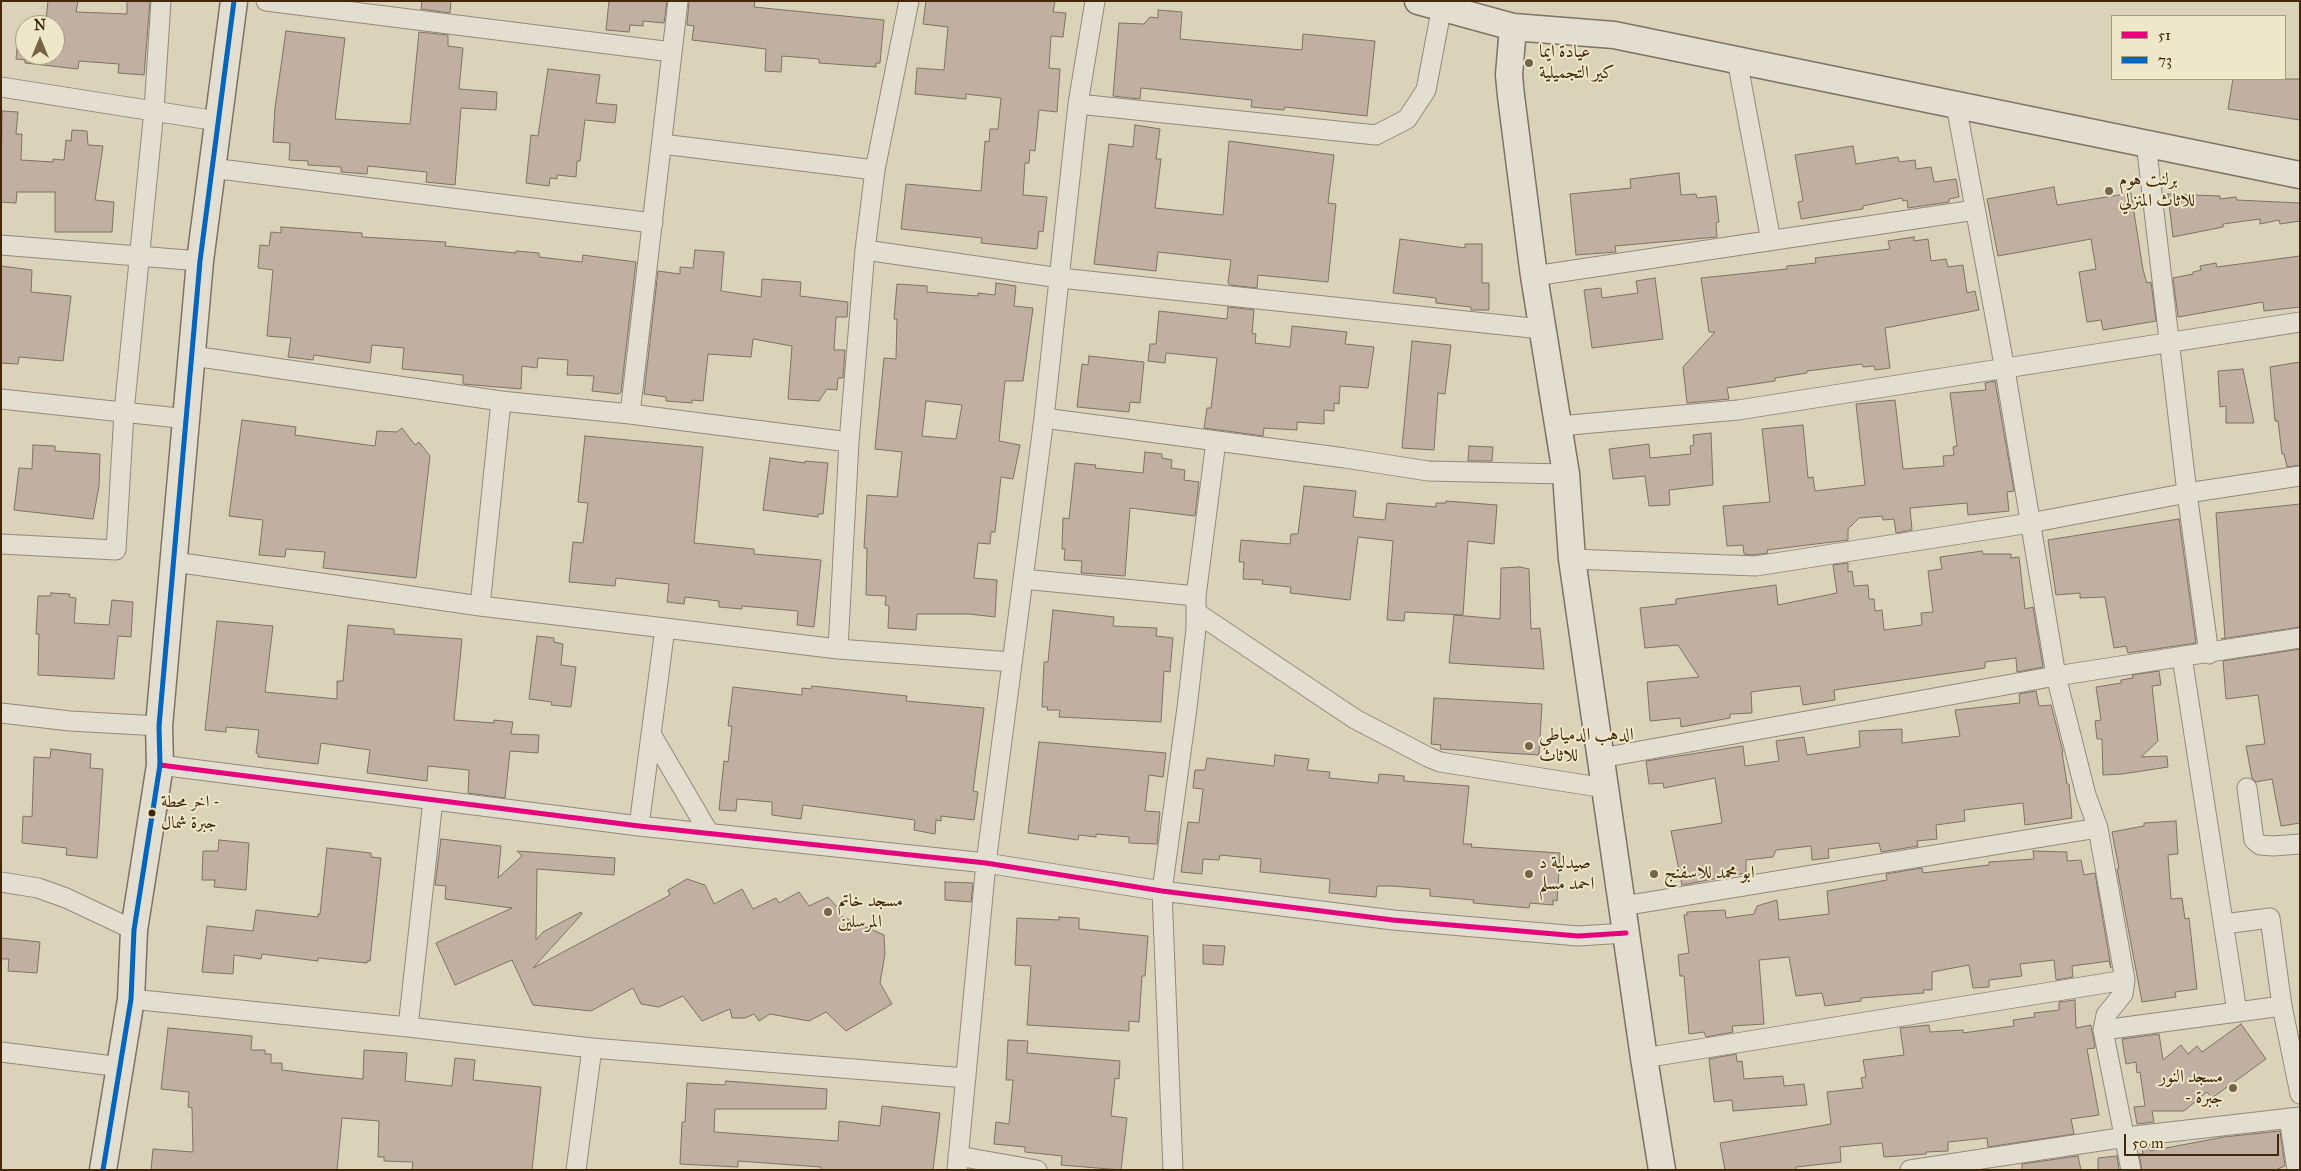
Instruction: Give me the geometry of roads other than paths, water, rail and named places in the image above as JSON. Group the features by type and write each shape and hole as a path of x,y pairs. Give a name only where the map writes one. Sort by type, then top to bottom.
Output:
{"street":[{"path":"1,544 116,550 124,412 154,110 161,1"},
{"path":"103,1170 121,1067 130,999 134,930 160,765 159,726 188,418 200,261 234,1"},
{"path":"266,1 672,52"},
{"path":"630,414 678,1"},
{"path":"838,649 849,442 865,250 875,170 909,1"},
{"path":"1037,1170 958,1163 986,863 1044,418 1078,104 1095,1"},
{"path":"1078,104 1376,135 1407,119 1426,90 1430,4 1513,27 1614,35 2300,175"},
{"path":"1513,27 1509,74 1534,276 1541,329 1566,474 1572,559 1662,1170"},
{"path":"1737,60 1771,241"},
{"path":"1,87 217,121"},
{"path":"1956,105 2005,370 2056,676 2086,795 2098,828 2125,980 2123,994 2106,1015 2103,1030 2126,1137 2131,1170"},
{"path":"2146,143 2187,493 2209,654"},
{"path":"662,144 875,170"},
{"path":"211,168 653,223"},
{"path":"1534,276 1974,210"},
{"path":"1,245 200,261"},
{"path":"865,250 1060,278 1541,329"},
{"path":"1559,426 1738,410 2005,370 2300,322"},
{"path":"192,356 502,401 630,414 849,442"},
{"path":"1,399 188,418"},
{"path":"480,606 502,401"},
{"path":"1044,418 1428,472 1566,474"},
{"path":"1173,1170 1162,891 1187,708 1196,604 1216,441"},
{"path":"1572,559 1756,566 2030,523 2187,493 2300,476"},
{"path":"175,562 480,606 838,649 1012,662"},
{"path":"1023,579 1196,604 1355,719 1428,757 1440,762 1605,788"},
{"path":"639,826 665,628"},
{"path":"1601,758 2056,676 2209,654 2300,638"},
{"path":"2182,658 2237,1012"},
{"path":"1,713 70,721 159,726"},
{"path":"651,734 709,833"},
{"path":"160,765 639,826 986,863 1162,891 1394,920 1578,936 1626,933"},
{"path":"2247,788 2254,840 2260,845 2300,844"},
{"path":"408,1027 433,800"},
{"path":"1622,906 2098,828"},
{"path":"1,882 38,888 66,898 134,930"},
{"path":"2224,924 2270,918 2282,1006 2300,1094"},
{"path":"1644,1058 2125,980"},
{"path":"130,999 592,1048 966,1078"},
{"path":"2103,1030 2282,1006"},
{"path":"576,1170 592,1048"},
{"path":"1,1052 121,1067"},
{"path":"1910,1170 2126,1137 2295,1117 2297,1170"}],"place":[{"name":"عيادة ايما كير التجميلية","path":"1529,63"},
{"name":"برلنت هوم للاثاث المنزلي","path":"2109,191"},
{"name":"الدهب الدمياطي للاثاث","path":"1529,746"},
{"name":"اخر محطة - جبرة شمال","path":"152,813"},
{"name":"صيدلية د احمد مسلم","path":"1529,874"},
{"name":"ابو محمد للاسفنج","path":"1654,874"},
{"name":"مسجد خاتم المرسلين","path":"828,912"},
{"name":"مسجد النور - جبرة","path":"2233,1088"}]}
